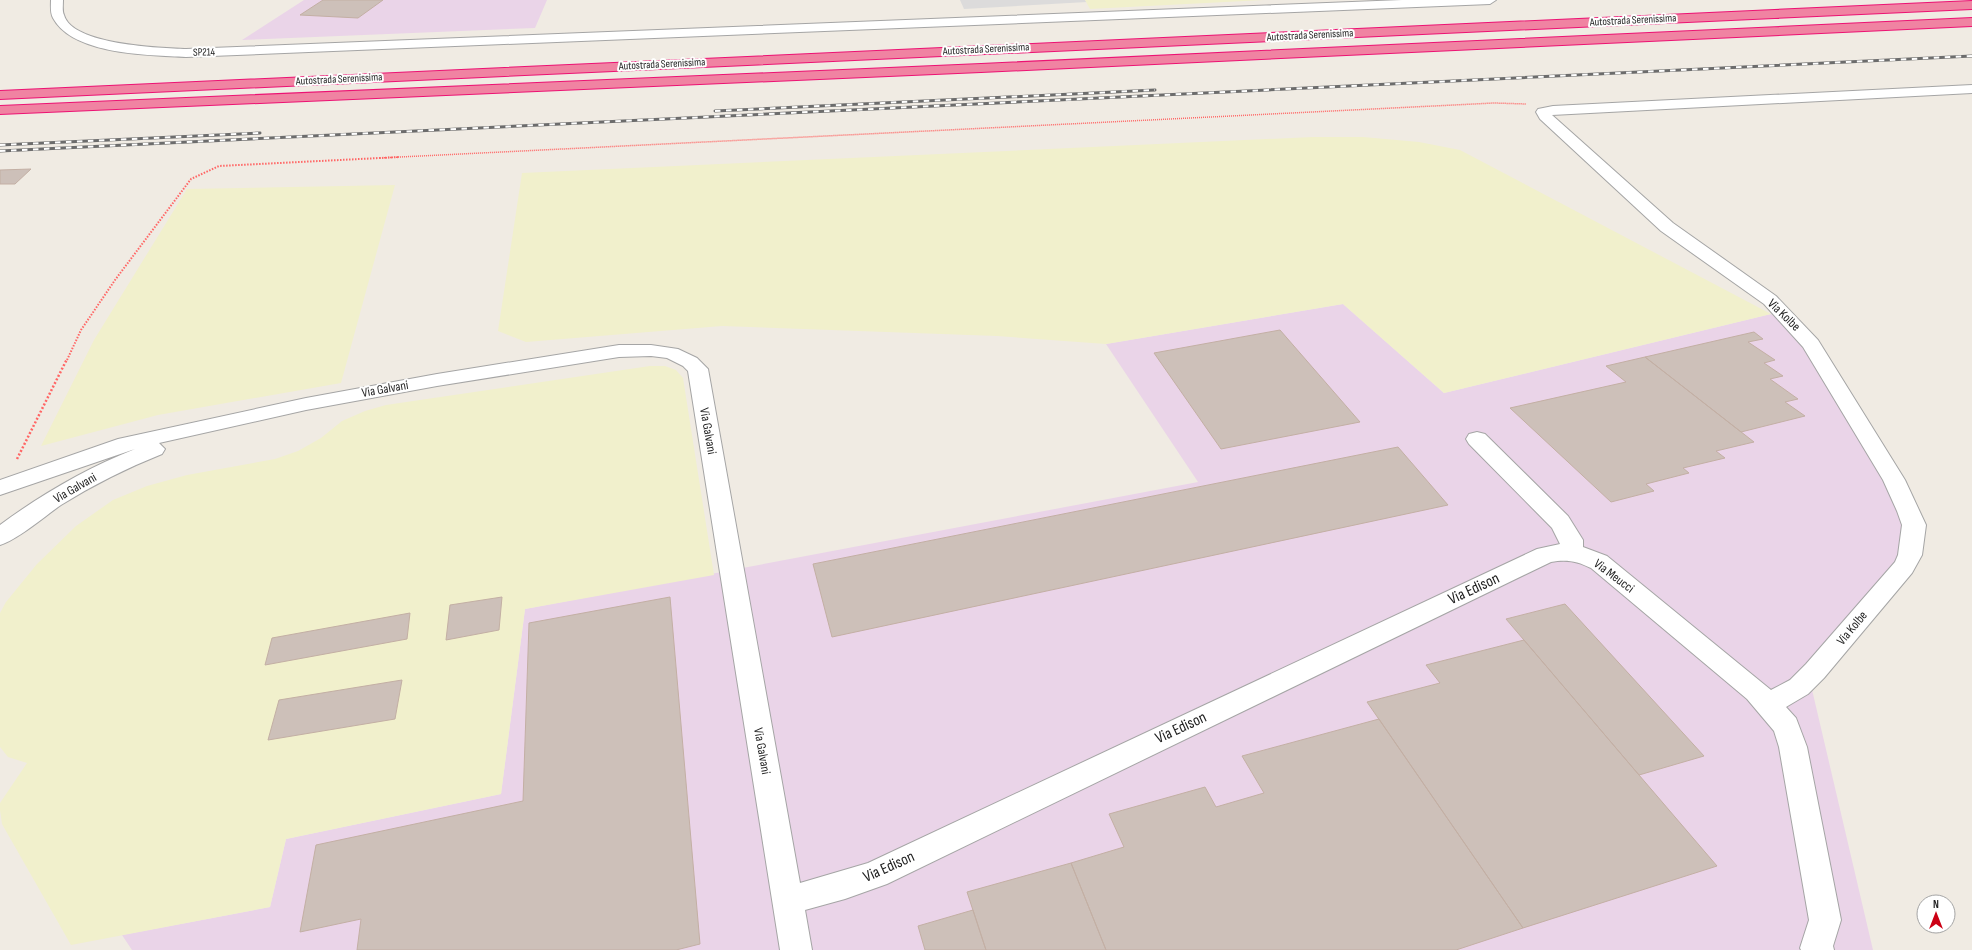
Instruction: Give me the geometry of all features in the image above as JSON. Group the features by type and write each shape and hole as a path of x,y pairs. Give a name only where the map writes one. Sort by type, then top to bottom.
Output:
{"highway":[{"name":"Autostrada Serenissima","path":"0,94 1972,5"},
{"name":"Autostrada Serenissima","path":"0,110 988,68 1972,22"}],"street":[{"name":"SP214","path":"57,0 55,6 56,17 64,27 76,35 96,43 119,47 186,53 1490,0"},
{"name":"Via Kolbe","path":"1768,704 1798,687 1815,671 1904,567 1910,555 1914,526 1894,480 1876,449 1811,344 1798,328 1770,300 1667,227 1545,116 1543,112 1553,110 1972,89"},
{"name":"Via Galvani","path":"0,488 126,444 306,404 437,380 619,351 649,350 680,355 691,362 698,369 796,950"},
{"name":"Via Galvani","path":"0,537 41,507 100,473 172,442 246,418"},
{"path":"1477,439 1560,522 1571,540 1572,553"},
{"name":"Via Edison","path":"788,900 845,885 876,874 1545,555 1564,551 1572,553"},
{"name":"Via Meucci","path":"1572,553 1584,555 1599,562 1756,692 1768,704"},
{"path":"1768,704 1786,726 1793,747 1825,920 1815,949"}],"path":[{"path":"15,462 36,424 81,330 115,280 191,179 211,168 219,166 1494,103 1528,104"}],"shaded area":[{"path":"304,0 547,0 535,28 242,40"},
{"path":"960,0 1085,0 1087,2 964,9"},
{"path":"1343,304 1444,393 1771,314 1787,324 1805,343 1876,459 1906,524 1905,541 1895,563 1806,664 1873,950 132,950 122,935 270,907 286,839 501,794 525,609 1198,482 1106,344"}],"green space":[{"path":"1085,0 1264,0 1090,9"},
{"path":"1313,137 1363,137 1419,142 1460,150 1771,314 1444,393 1343,304 1106,344 997,336 722,326 526,342 498,331 522,173"},
{"path":"395,185 341,383 158,415 41,446 94,340 187,189"},
{"path":"650,366 665,366 676,370 683,378 714,575 525,609 501,794 286,839 270,907 71,945 2,824 0,810 0,803 27,763 8,757 0,747 0,613 6,602 37,564 76,526 113,500 147,486 187,475 275,459 298,451 321,438 342,421 365,411 386,405"}],"building":[{"path":"323,0 383,0 358,18 300,15"},
{"path":"31,169 15,184 0,184 0,170"},
{"path":"1280,330 1360,422 1221,449 1154,353"},
{"path":"1754,332 1763,339 1748,342 1775,360 1764,363 1783,376 1770,379 1798,399 1785,402 1805,416 1741,432 1645,357"},
{"path":"1645,357 1754,442 1716,451 1725,458 1683,468 1689,473 1646,484 1654,491 1611,502 1510,408 1626,382 1606,366"},
{"path":"1398,447 1448,505 832,637 813,564"},
{"path":"502,597 499,630 446,640 450,605"},
{"path":"670,597 700,944 676,950 357,950 361,919 300,932 316,845 523,801 529,623"},
{"path":"1565,604 1704,756 1639,775 1506,619"},
{"path":"410,613 407,639 265,665 272,638"},
{"path":"1524,640 1717,866 1523,928 1367,702 1440,683 1426,665"},
{"path":"402,680 395,719 268,740 279,700"},
{"path":"1379,719 1523,928 1456,950 1106,950 1071,863 1124,847 1109,814 1205,787 1216,807 1264,793 1242,756"},
{"path":"1071,863 1106,950 986,950 967,892"},
{"path":"973,910 986,950 925,950 918,926"}],"railway":[{"path":"0,151 1972,56"},
{"path":"715,111 1155,90"},
{"path":"0,145 260,133"}]}
